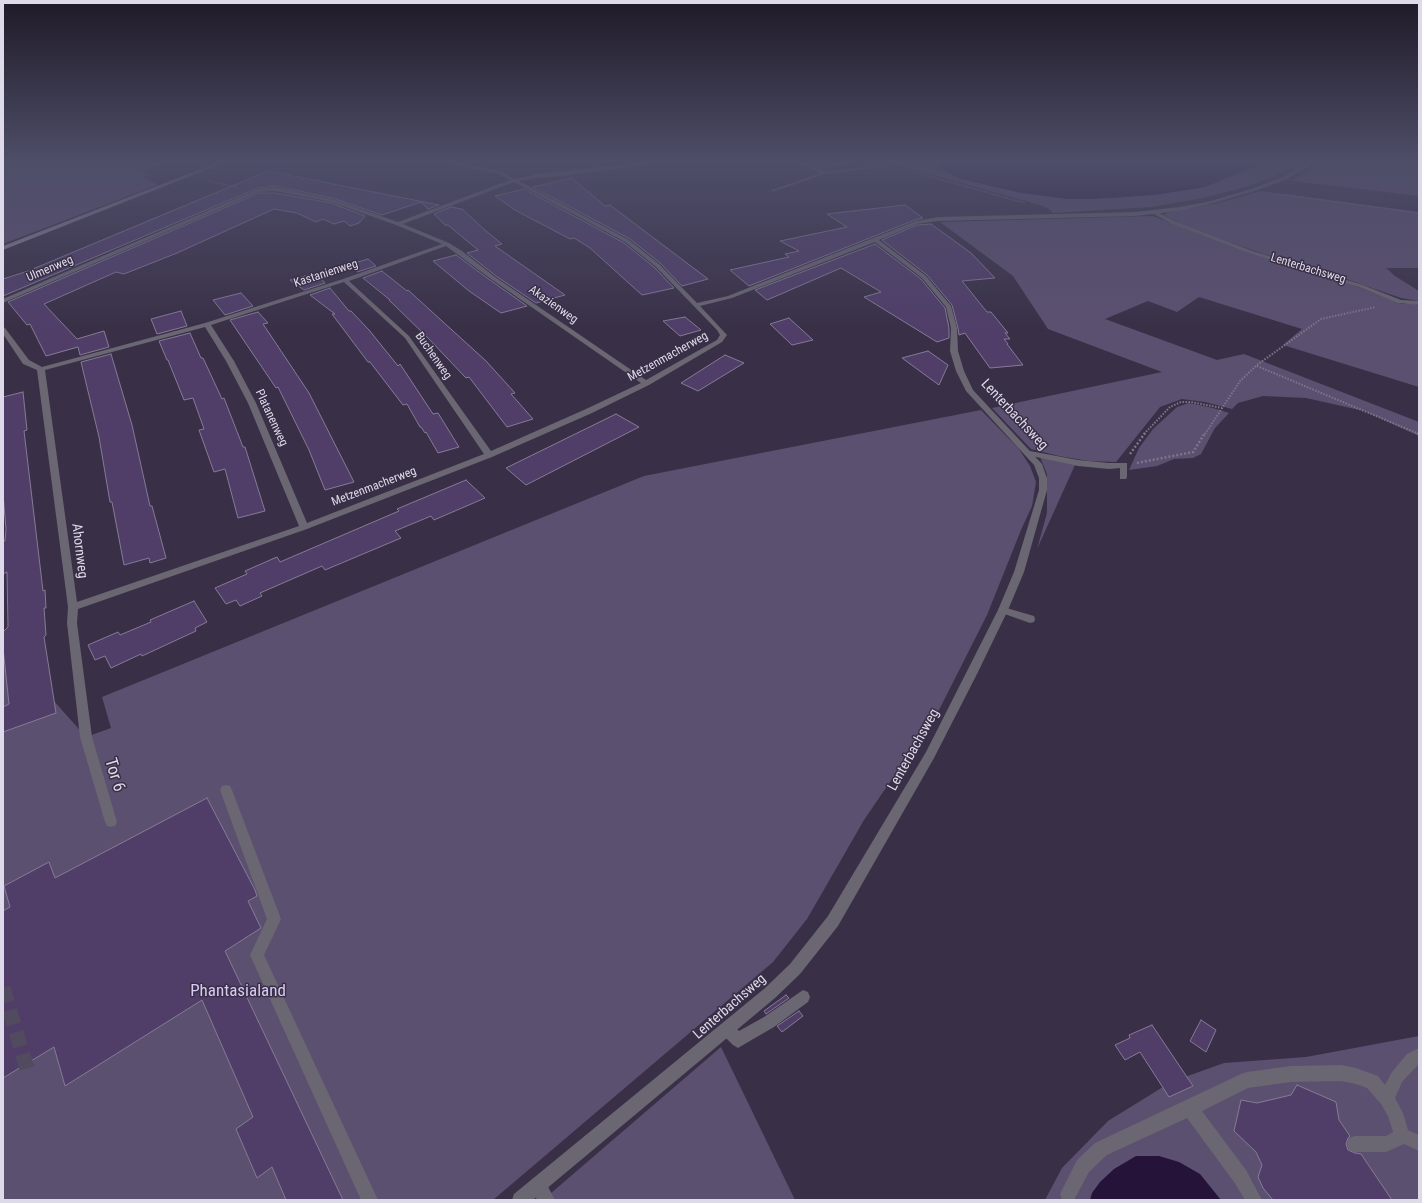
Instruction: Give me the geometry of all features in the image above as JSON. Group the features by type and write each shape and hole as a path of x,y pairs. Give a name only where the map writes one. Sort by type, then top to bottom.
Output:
{"main road":[{"path":"3,248 80,218"}],"street":[{"name":"Ulmenweg","path":"3,300 195,218"},
{"name":"Ulmenweg","path":"381,218 398,224"},
{"path":"398,224 414,218"},
{"path":"582,218 627,242 657,266 695,305 748,290 906,226 938,219 975,218"},
{"name":"Lenterbachsweg","path":"1165,218 1174,223 1251,252 1361,286 1400,302 1419,303"},
{"path":"398,224 447,244"},
{"name":"Lenterbachsweg","path":"520,1200 732,1035 794,969 833,921 930,755 1003,610 1019,572 1043,490 1043,478 1038,464 1030,453 970,391 960,371 954,351 954,328 949,307 924,276 875,239"},
{"name":"Kastanienweg","path":"42,369 207,324 345,280 447,244"},
{"name":"Akazienweg","path":"447,244 460,252 493,278 646,383"},
{"name":"Buchenweg","path":"345,280 407,338 489,456"},
{"name":"Metzenmacherweg","path":"73,607 304,528 489,456 589,411 646,383 720,341 724,335 695,305"},
{"name":"Platanenweg","path":"207,324 230,361 252,403 304,528"},
{"path":"3,329 26,362 42,369"},
{"name":"Ahornweg","path":"42,369 73,607 72,623 86,737"},
{"path":"1030,453 1078,463 1109,466 1124,465 1124,477"},
{"path":"1003,610 1030,619"},
{"name":"Tor 6","path":"86,737 111,822"},
{"path":"226,790 274,919 257,955 370,1200"},
{"path":"732,1035 769,1022 803,997"},
{"path":"1387,1098 1397,1077 1412,1059 1419,1056"},
{"path":"1068,1197 1083,1166 1101,1149 1247,1080 1291,1074 1341,1073 1356,1076 1372,1082 1387,1098 1395,1113 1402,1135 1419,1143"},
{"path":"1190,1108 1240,1176 1254,1200"},
{"path":"1355,1144 1386,1144 1395,1141 1402,1135"},
{"path":"538,1185 547,1200"}],"path":[{"path":"1124,465 1149,462 1193,452 1240,381 1257,365 1321,319 1400,302"},
{"path":"1257,365 1419,434"},
{"path":"1124,465 1147,430 1170,407 1181,402 1191,402 1222,408"}],"green space":[{"path":"3,218 70,218 3,244"},
{"path":"1077,218 1158,218 1266,258 1348,283 1402,304 1414,304 1419,306 1419,387 1283,345 1302,329 1199,297 1177,312 1148,301 1105,319 1217,360 1244,354 1419,422 1419,436 1364,411 1306,398 1263,396 1238,403 1232,409 1205,402 1182,399 1160,407 1116,462 1089,461 1031,449 992,408 1162,372 1048,329 1013,276 940,222"},
{"path":"1170,218 1419,218 1419,268 1386,268 1395,276 1419,291 1419,301 1401,298 1323,271 1264,254 1184,226"},
{"path":"1189,403 1229,413 1215,428 1201,454 1193,458 1174,459 1157,466 1129,470 1139,448 1153,429 1177,407"},
{"name":"Phantasialand","path":"981,410 1019,449 1030,466 1036,482 1032,506 987,615 939,710 864,820 807,919 773,962 493,1200 3,1200 3,644 86,737 111,728 102,697 644,476"},
{"path":"1040,457 1075,465 1037,549 1047,513 1047,474"},
{"path":"1419,1036 1419,1200 1045,1200 1062,1168 1108,1121 1171,1082 1224,1063 1306,1057"},
{"path":"721,1047 795,1200 543,1200"}],"shaded area":[{"path":"1136,1156 1159,1156 1179,1162 1200,1174 1221,1200 1090,1200 1092,1193 1100,1182 1114,1169"}],"building":[{"path":"155,218 187,218 3,296 3,279 28,271"},
{"path":"201,218 254,218 177,253 124,274 116,272 44,304 77,339 104,331 109,347 80,355 78,347 46,356 30,324 27,325 8,302"},
{"path":"308,218 363,218 359,223 350,226 344,221 334,224 323,219 316,222"},
{"path":"438,218 472,218 502,244 495,246 565,295 536,303 496,276 467,253 478,250 448,225 445,225"},
{"path":"530,218 578,218 624,243 654,267 674,288 642,295 590,248 574,238 570,239"},
{"path":"591,218 627,218 708,279 682,286 660,263 630,239"},
{"path":"833,218 922,218 749,286 730,270 789,257 785,254 799,251 780,241 847,227"},
{"path":"931,224 971,253 995,278 962,281 987,312 991,312 1008,333 1005,333 1010,339 1004,339 1023,365 990,368 965,333 959,335 952,305 927,275 882,240 917,225"},
{"path":"875,244 921,279 945,308 949,328 949,338 937,342 864,297 881,292 841,268 767,300 755,290"},
{"path":"456,255 527,306 501,313 469,291 433,261"},
{"path":"368,259 376,266 357,272 348,265"},
{"path":"382,271 407,291 408,290 486,361 515,393 511,394 533,419 507,427 469,377 466,378 390,300 363,278"},
{"path":"316,273 325,283 304,290 290,280"},
{"path":"330,288 349,311 351,311 369,330 398,366 400,364 433,414 438,413 459,447 438,453 426,432 425,433 420,427 407,404 403,405 370,362 368,362 332,314 335,314 310,295"},
{"path":"241,293 253,306 225,315 213,300"},
{"path":"181,311 187,326 157,334 151,319"},
{"path":"258,312 268,323 263,324 309,393 354,482 325,490 309,450 278,387 276,388 230,320"},
{"path":"685,317 701,330 680,336 663,321"},
{"path":"789,318 813,340 792,345 770,324"},
{"path":"190,333 222,399 224,398 243,447 245,447 265,511 238,518 225,469 214,472 199,430 204,429 193,398 184,400 159,341"},
{"path":"928,351 948,365 939,385 902,358"},
{"path":"111,354 132,425 150,506 152,506 166,558 150,563 149,558 124,565 112,502 110,502 99,437 81,362"},
{"path":"725,355 744,363 698,391 681,383"},
{"path":"23,392 27,430 24,431 43,591 45,590 46,608 44,608 46,635 44,637 56,713 3,732 3,707 9,704 3,648 3,632 8,627 7,572 3,574 3,541 5,541 6,529 3,494 3,397"},
{"path":"616,414 639,427 526,485 506,468"},
{"path":"466,480 485,498 434,520 431,516 395,531 401,538 325,570 322,566 260,593 262,596 240,606 236,600 226,604 215,588 247,574 245,571 277,557 280,562 399,511 397,509"},
{"path":"194,601 207,622 195,628 196,631 142,656 141,654 111,668 105,656 95,660 88,645 118,632 120,635"},
{"path":"207,798 255,890 257,896 248,901 261,928 225,951 343,1200 286,1200 272,1167 257,1178 236,1129 253,1117 202,1000 65,1086 54,1047 3,1078 3,911 10,907 4,886 49,862 55,878"},
{"path":"786,995 789,998 766,1014 764,1011"},
{"path":"799,1011 803,1016 782,1032 777,1026"},
{"path":"1201,1020 1216,1030 1206,1052 1190,1041"},
{"path":"1152,1025 1193,1086 1169,1097 1140,1052 1125,1060 1115,1045 1130,1038 1129,1035"},
{"path":"1297,1085 1336,1102 1339,1120 1350,1136 1346,1144 1348,1150 1361,1154 1392,1200 1273,1200 1263,1188 1258,1177 1262,1165 1256,1152 1234,1131 1241,1100 1257,1103 1291,1095"}],"tunnel":[{"path":"3,988 28,1072"}]}
